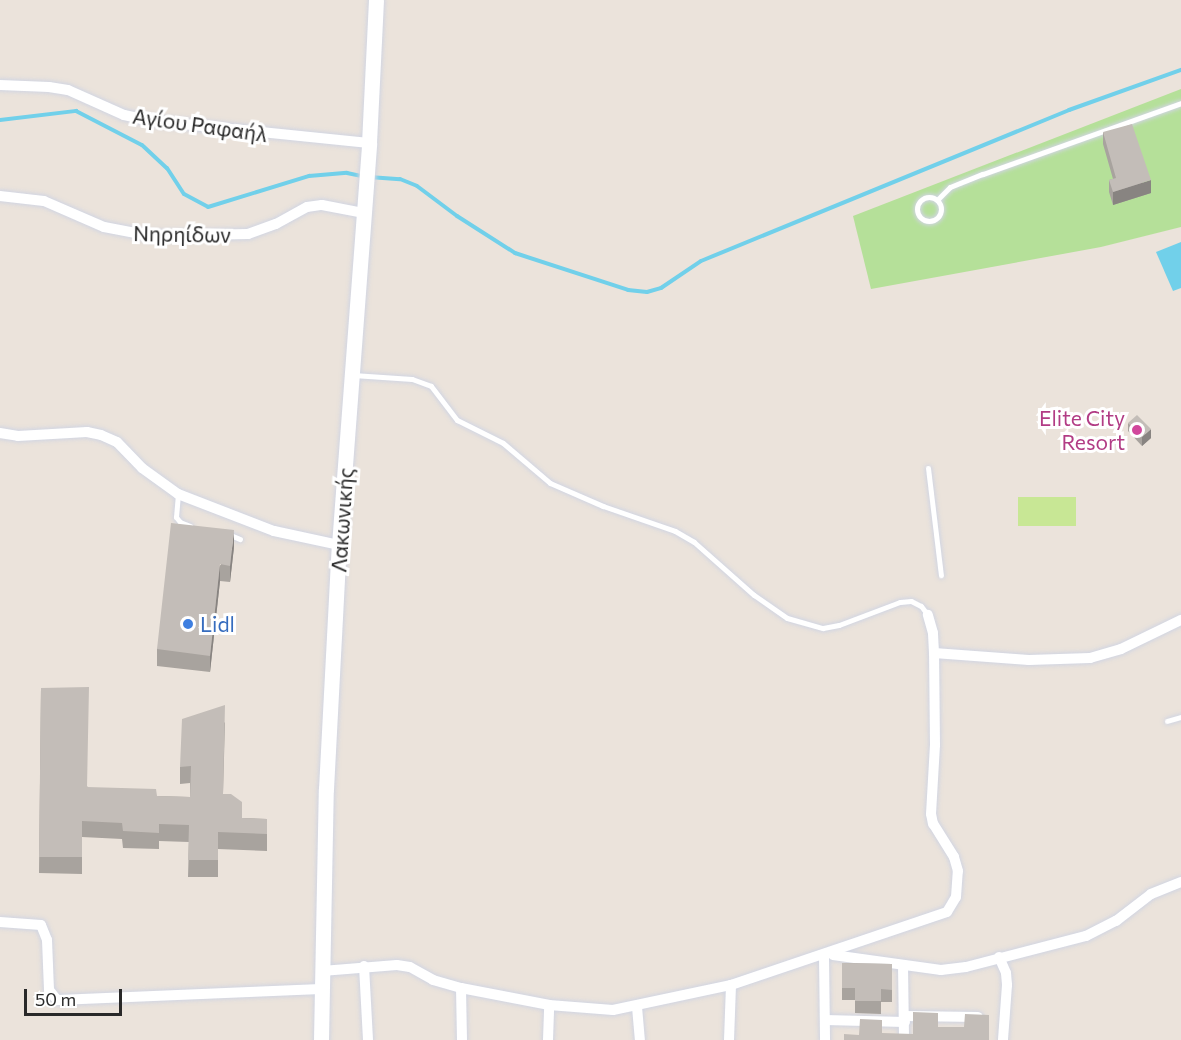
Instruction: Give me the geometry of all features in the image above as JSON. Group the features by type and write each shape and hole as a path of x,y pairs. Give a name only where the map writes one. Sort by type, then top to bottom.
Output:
{"main road":[{"name":"Λακωνικής","path":"321,1040 325,822 339,545 369,143 375,0"}],"street":[{"name":"Αγίου Ραφαήλ","path":"0,85 68,90 124,115 153,121 369,143"},
{"name":"Νηρηίδων","path":"0,196 44,201 104,227 151,236 248,234 276,224 307,207 322,205 364,211"},
{"path":"0,433 18,436 87,432 101,435 117,442 142,468 178,494 274,531 339,545"},
{"path":"322,971 364,966 410,967 433,980 461,988 549,1005 613,1010 637,1007 731,985 947,912 956,897 958,871 954,857 933,824 931,814 935,745 934,653 933,633 928,615"},
{"path":"934,653 1029,660 1090,658 1120,649 1181,620"},
{"path":"824,955 849,955 903,965 954,970 1086,936 1105,928 1151,894 1181,882"},
{"path":"0,922 41,925 46,940 49,990 57,1000 322,988"},
{"path":"824,955 825,1040"},
{"path":"999,957 1006,985 1003,1040"},
{"path":"903,965 904,1040"},
{"path":"364,966 368,1040"},
{"path":"729,1040 731,985"},
{"path":"461,988 462,1040"},
{"path":"548,1040 549,1005"},
{"path":"637,1007 640,1040"},
{"path":"825,1020 982,1017"}],"lane":[{"path":"937,200 950,187 1181,103"},
{"path":"929,197 937,200 941,207 940,216 933,221 925,221 918,216 917,207 921,200 929,197"},
{"path":"352,375 412,380 431,386 457,420 497,439 549,483 603,506 675,531 694,542 754,595 787,618 823,628 839,626 900,602 910,601 921,606 928,615"},
{"path":"928,468 941,575"},
{"path":"178,494 176,517 186,525 195,527"},
{"path":"225,533 240,539"},
{"path":"1167,721 1181,717"}],"green space":[{"path":"1181,89 1181,227 1101,247 871,289 853,216"},
{"path":"1018,497 1076,497 1076,526 1018,526"}],"water":[{"path":"1181,242 1181,288 1173,291 1156,252"}],"building":[{"path":"1132,124 1151,180 1113,192 1109,180 1116,178 1103,132"},
{"path":"1137,415 1151,429 1142,437 1128,423"},
{"name":"Lidl","path":"171,523 234,530 230,566 220,564 210,656 157,649"},
{"path":"89,687 87,787 156,789 157,796 190,797 191,766 180,767 182,719 225,705 223,794 231,794 242,802 242,818 267,819 267,834 218,832 218,860 188,860 189,825 159,824 159,833 123,831 122,823 82,821 82,857 39,857 41,688"},
{"path":"842,963 892,964 892,990 881,989 881,1001 855,1001 855,988 842,988"},
{"path":"913,1012 938,1013 938,1027 964,1027 965,1014 989,1015 989,1040 844,1040 844,1034 859,1035 860,1019 882,1020 882,1033 913,1034"}],"waterway":[{"path":"369,177 400,179 417,186 457,216 515,253 628,290 647,292 661,288 701,261 1069,110 1181,70"},
{"path":"0,120 76,111 142,145 167,168 184,194 208,207 309,176 347,173 361,176"}],"place":[{"name":"Elite City Resort","path":"1137,430"},
{"name":"Lidl","path":"188,624"}]}
